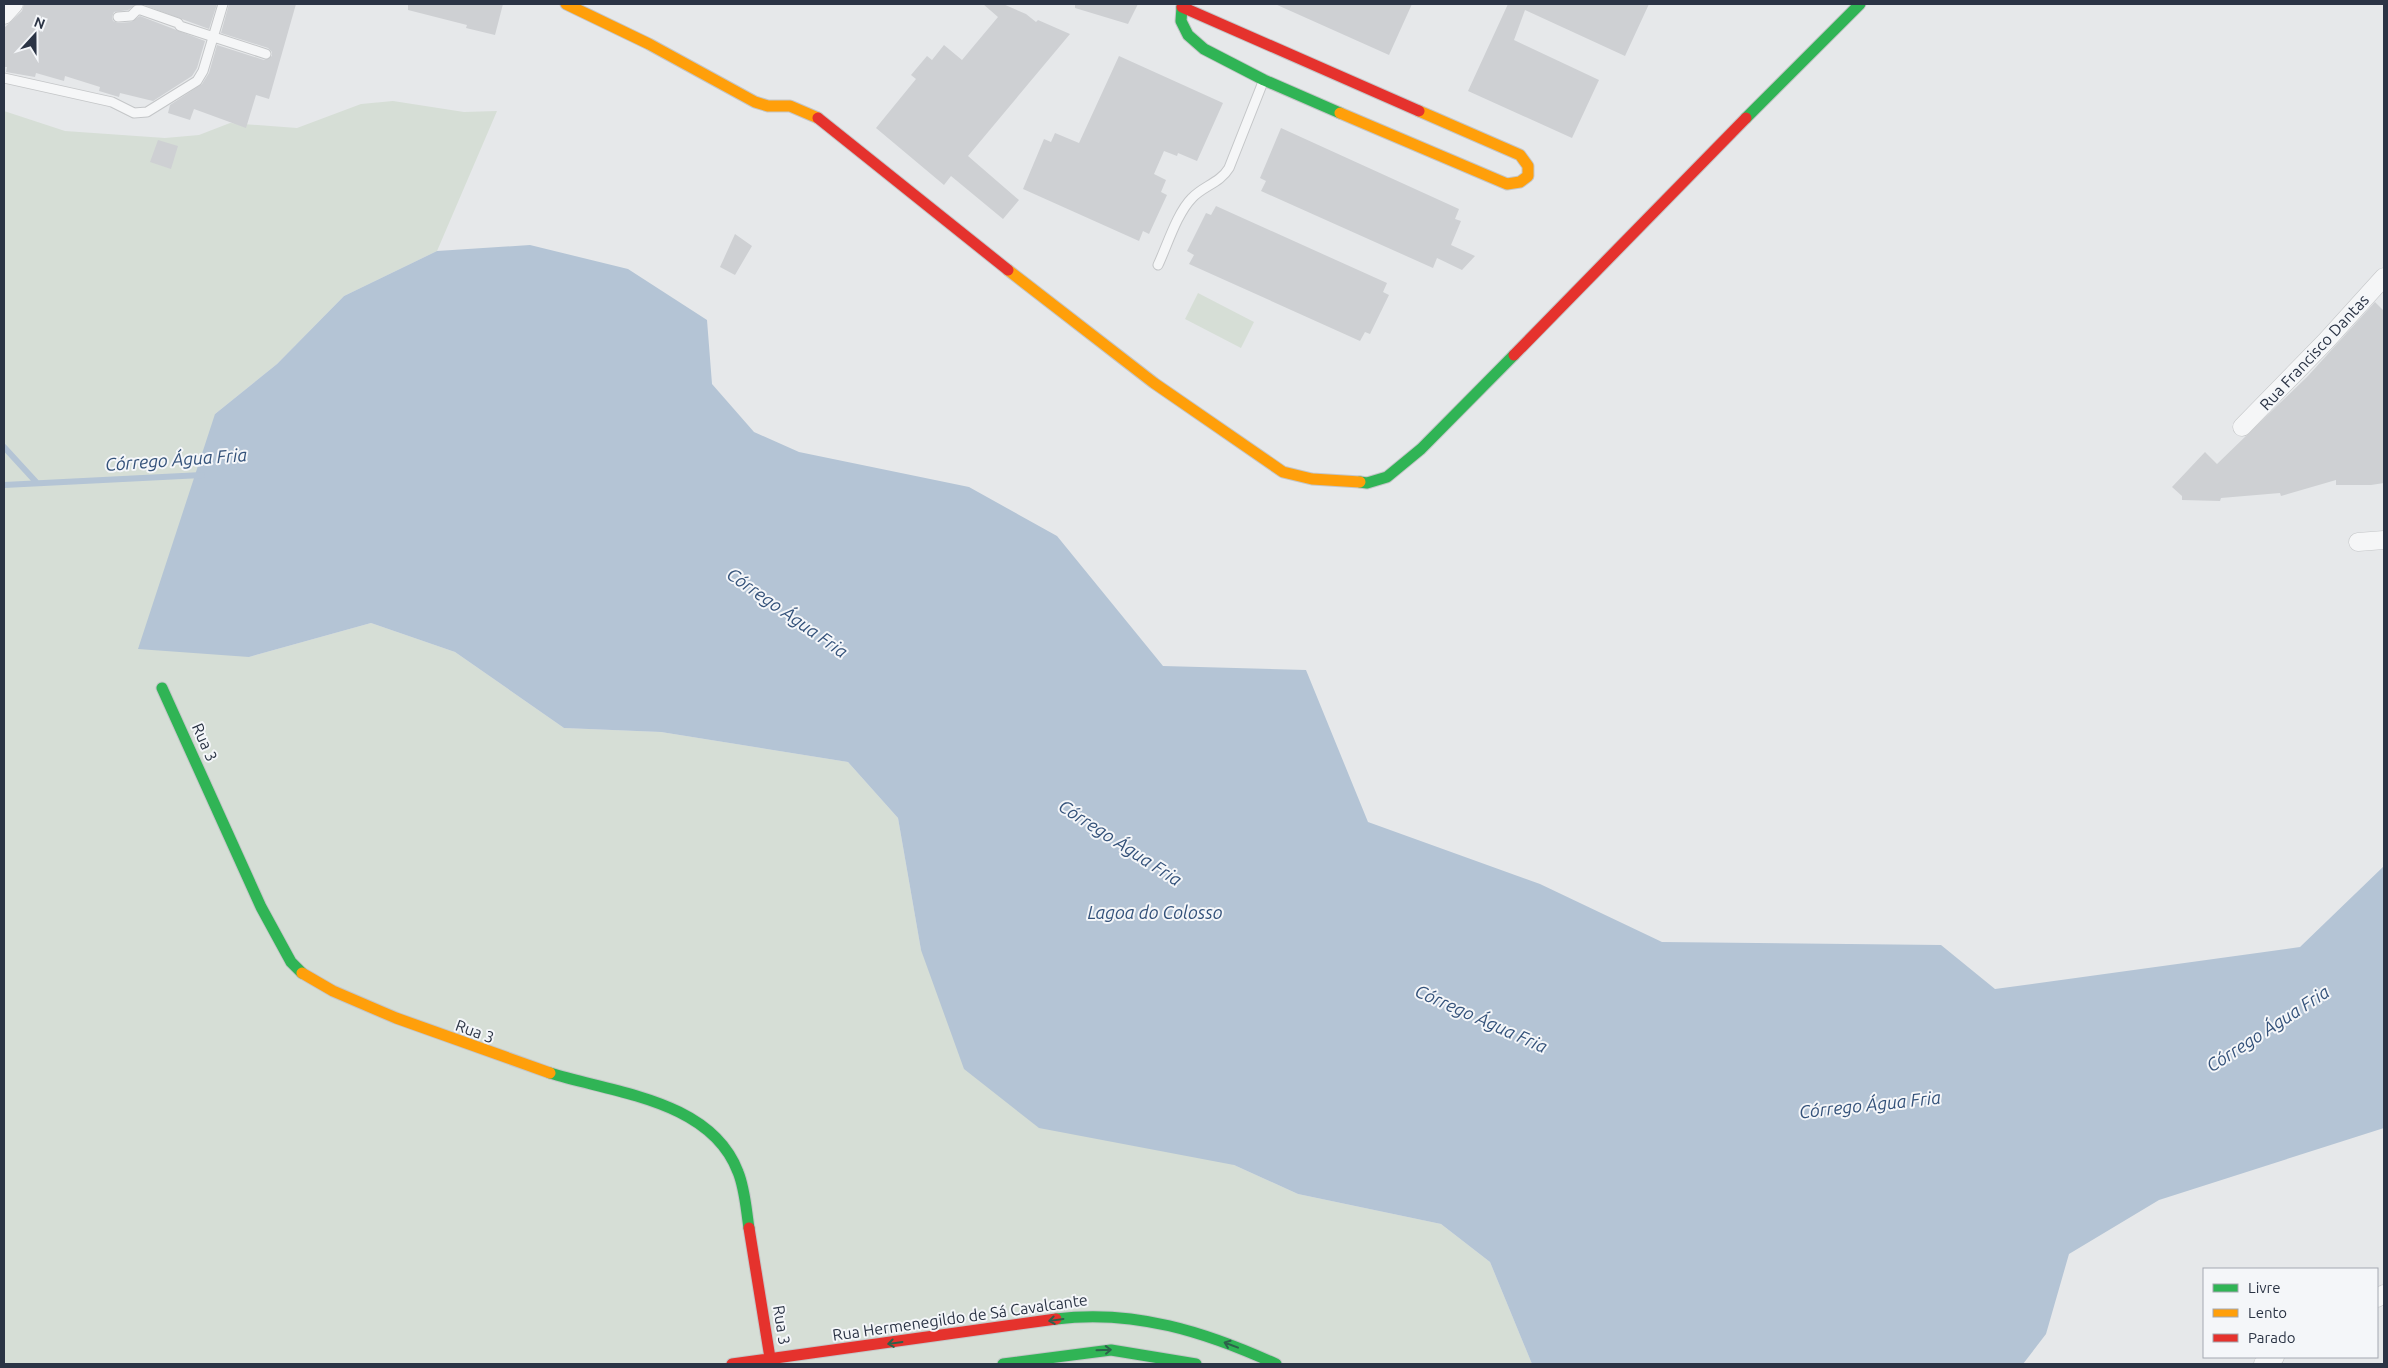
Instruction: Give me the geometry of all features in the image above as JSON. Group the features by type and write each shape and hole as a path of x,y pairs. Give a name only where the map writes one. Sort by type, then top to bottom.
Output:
{"street":[{"path":"4,15 14,4"},
{"path":"566,4 649,44 755,102 768,106 790,106 820,119 964,236 1154,384 1283,472 1367,483 1387,477 1422,449 1637,231 1784,78 1860,4"},
{"path":"1184,5 1520,155 1528,161 1530,170 1525,180 1518,185 1507,184 1264,80 1204,49 1188,34 1181,22 1184,5"},
{"name":"Rua Francisco Dantas","path":"2242,427 2326,341 2384,277"},
{"path":"2358,542 2384,540"},
{"name":"Rua 3","path":"162,688 262,907 291,962 298,970 364,1005 478,1051 695,1120 714,1134 725,1146 737,1166 741,1180 771,1361"},
{"name":"Rua Hermenegildo de Sá Cavalcante","path":"732,1364 771,1361 1087,1315 1101,1315 1174,1327 1212,1338 1276,1364"},
{"path":"1003,1364 1111,1350 1196,1364"}],"lane":[{"path":"4,78 112,102 134,113 147,112 197,81 204,71 223,4"},
{"path":"118,17 131,16 137,10 141,10 266,54"},
{"path":"1158,266 1192,197 1223,177 1229,168 1264,80"}],"shaded area":[{"path":"393,101 464,112 497,111 437,251 344,296 277,364 215,414 249,657 371,623 455,652 564,728 661,732 848,762 898,818 921,950 1234,1165 1298,1194 1441,1224 1490,1262 1532,1364 4,1364 4,111 65,131 165,138 199,135 230,123 297,128 361,104"},
{"path":"1198,293 1254,322 1241,348 1185,319"}],"water":[{"name":"Lagoa do Colosso","path":"530,245 628,269 707,320 712,384 754,432 799,452 969,487 1057,536 1163,666 1306,670 1368,822 1540,884 1662,942 1941,945 1995,989 2300,947 2384,866 2384,1128 2159,1200 2069,1254 2046,1334 2023,1364 1532,1364 1490,1262 1441,1224 1298,1194 1234,1165 1039,1128 964,1069 921,950 898,818 848,762 661,732 564,728 455,652 371,623 249,657 138,649 215,414 277,364 344,296 437,251"}],"building":[{"path":"24,4 137,4 128,10 114,12 113,21 118,23 131,22 140,16 205,41 197,68 192,76 153,101 120,93 119,97 99,91 100,87 65,76 64,81 36,73 35,77 6,72 7,67 4,67 4,28 22,11"},
{"path":"141,4 217,4 209,29"},
{"path":"229,4 296,4 269,99 256,95 246,128 194,109 190,120 168,113 170,105 202,84 209,73 217,45 264,60 272,56 272,52 268,48 221,33"},
{"path":"408,4 503,4 495,35 466,28 467,25 408,10"},
{"path":"983,4 1003,4 1026,14 1036,22 1038,20 1070,34 968,156 1019,200 1003,219 951,176 944,185 876,128 916,79 911,75 927,56 932,60 944,45 962,60 998,17"},
{"path":"1075,4 1138,4 1128,24 1075,8"},
{"path":"1275,4 1412,4 1389,55"},
{"path":"1508,4 1649,4 1625,56 1525,10 1514,40 1599,80 1572,138 1468,91"},
{"path":"1119,56 1223,103 1197,161 1178,153 1177,156 1164,151 1154,174 1166,180 1161,192 1167,195 1149,234 1143,231 1139,241 1023,189 1044,139 1051,142 1055,133 1079,143"},
{"path":"1281,128 1459,209 1455,219 1461,221 1451,245 1475,256 1462,270 1437,258 1433,268 1261,191 1266,181 1260,178"},
{"path":"158,140 178,146 171,169 150,162"},
{"path":"1216,206 1387,283 1383,292 1389,295 1370,334 1365,332 1360,341 1189,264 1194,255 1187,251 1206,213 1211,215"},
{"path":"735,234 752,246 735,275 720,267"},
{"path":"2375,302 2384,311 2384,483 2336,485 2336,480 2281,496 2280,493 2221,498 2220,501 2182,500 2182,496 2172,487 2205,452 2217,464 2307,377"}],"waterway":[{"path":"4,447 37,483"},
{"name":"Córrego Água Fria","path":"4,485 202,475"}],"traffic: fast":[{"path":"1186,4 1182,7 1181,21 1188,35 1204,49 1264,80 1340,113"},
{"path":"1746,118 1860,4"},
{"path":"1360,482 1367,483 1387,477 1421,449 1514,355"},
{"path":"162,688 261,907 291,962 302,973"},
{"path":"550,1073 658,1103 684,1114 706,1129 725,1148 738,1172 744,1192 749,1228"},
{"path":"1056,1319 1113,1317 1141,1320 1196,1333 1250,1352 1276,1364"},
{"path":"1003,1364 1111,1350 1196,1364"}],"traffic: slow":[{"path":"566,4 649,44 755,102 768,106 790,106 818,118"},
{"path":"1340,113 1507,184 1520,182 1528,176 1528,166 1520,155 1419,111"},
{"path":"1008,270 1154,383 1283,472 1312,479 1360,482"},
{"path":"302,973 333,991 396,1018 550,1073"}],"traffic: jam":[{"path":"1182,7 1419,111"},
{"path":"818,118 1008,270"},
{"path":"1514,355 1746,118"},
{"path":"749,1228 771,1364"},
{"path":"732,1364 1056,1319"}]}
